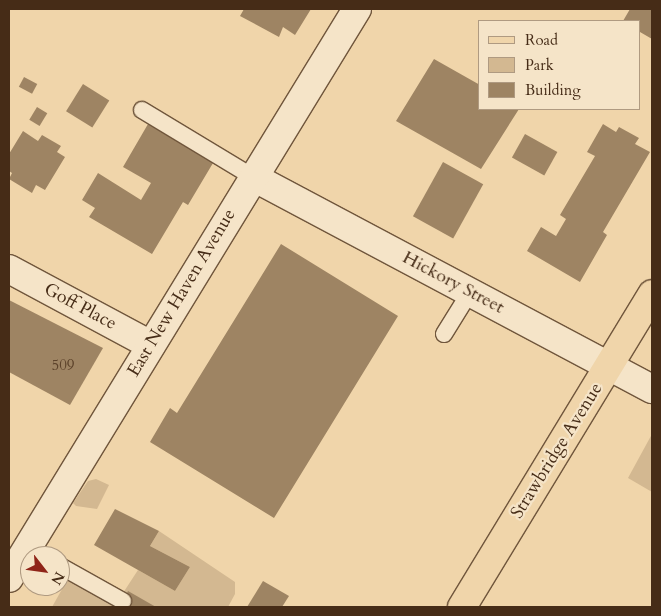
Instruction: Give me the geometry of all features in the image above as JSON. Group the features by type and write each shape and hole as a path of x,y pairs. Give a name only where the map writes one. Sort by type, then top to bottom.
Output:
{"main road":[{"name":"Strawbridge Avenue","path":"462,607 652,294"}],"street":[{"name":"East New Haven Avenue","path":"31,546 151,345 357,9"},
{"name":"Hickory Street","path":"253,177 652,389"},
{"name":"Goff Place","path":"9,269 151,345"}],"lane":[{"path":"142,110 253,177"},
{"path":"444,334 470,292"},
{"path":"70,572 123,601"}],"green space":[{"path":"652,434 652,492 628,478"},
{"path":"96,479 109,485 97,509 76,506 73,503 88,481"},
{"path":"159,531 235,582 235,594 228,607 155,607 128,592 123,593 138,570 175,591 190,567 150,546"},
{"path":"70,575 116,600 113,607 52,607 58,596 70,596"}],"building":[{"path":"244,9 311,9 295,35 283,27 279,37 240,16"},
{"path":"630,9 652,9 652,39 641,33 641,20 624,20"},
{"path":"434,59 478,84 478,110 518,110 481,169 396,121"},
{"path":"24,77 37,84 32,94 19,87"},
{"path":"83,84 109,100 92,128 66,111"},
{"path":"37,107 47,113 40,126 29,120"},
{"path":"148,124 213,163 188,205 183,202 152,254 89,217 95,208 82,200 98,173 141,200 151,183 123,167"},
{"path":"603,124 616,132 619,127 639,138 635,144 650,152 603,232 607,235 580,282 527,251 541,227 556,236 566,219 560,215 595,156 587,152"},
{"path":"23,131 38,141 42,135 61,146 57,152 65,157 45,190 36,185 32,193 9,179 12,173 9,171 9,154"},
{"path":"525,134 557,152 544,176 512,158"},
{"path":"443,162 483,184 453,239 413,216"},
{"path":"281,244 398,316 274,518 150,442 170,408 177,413"},
{"path":"9,300 103,348 70,405 9,372"},
{"path":"115,509 159,531 150,546 190,567 175,591 94,545"},
{"path":"263,581 289,596 282,607 247,607"},
{"path":"128,591 156,607 119,607"}]}
